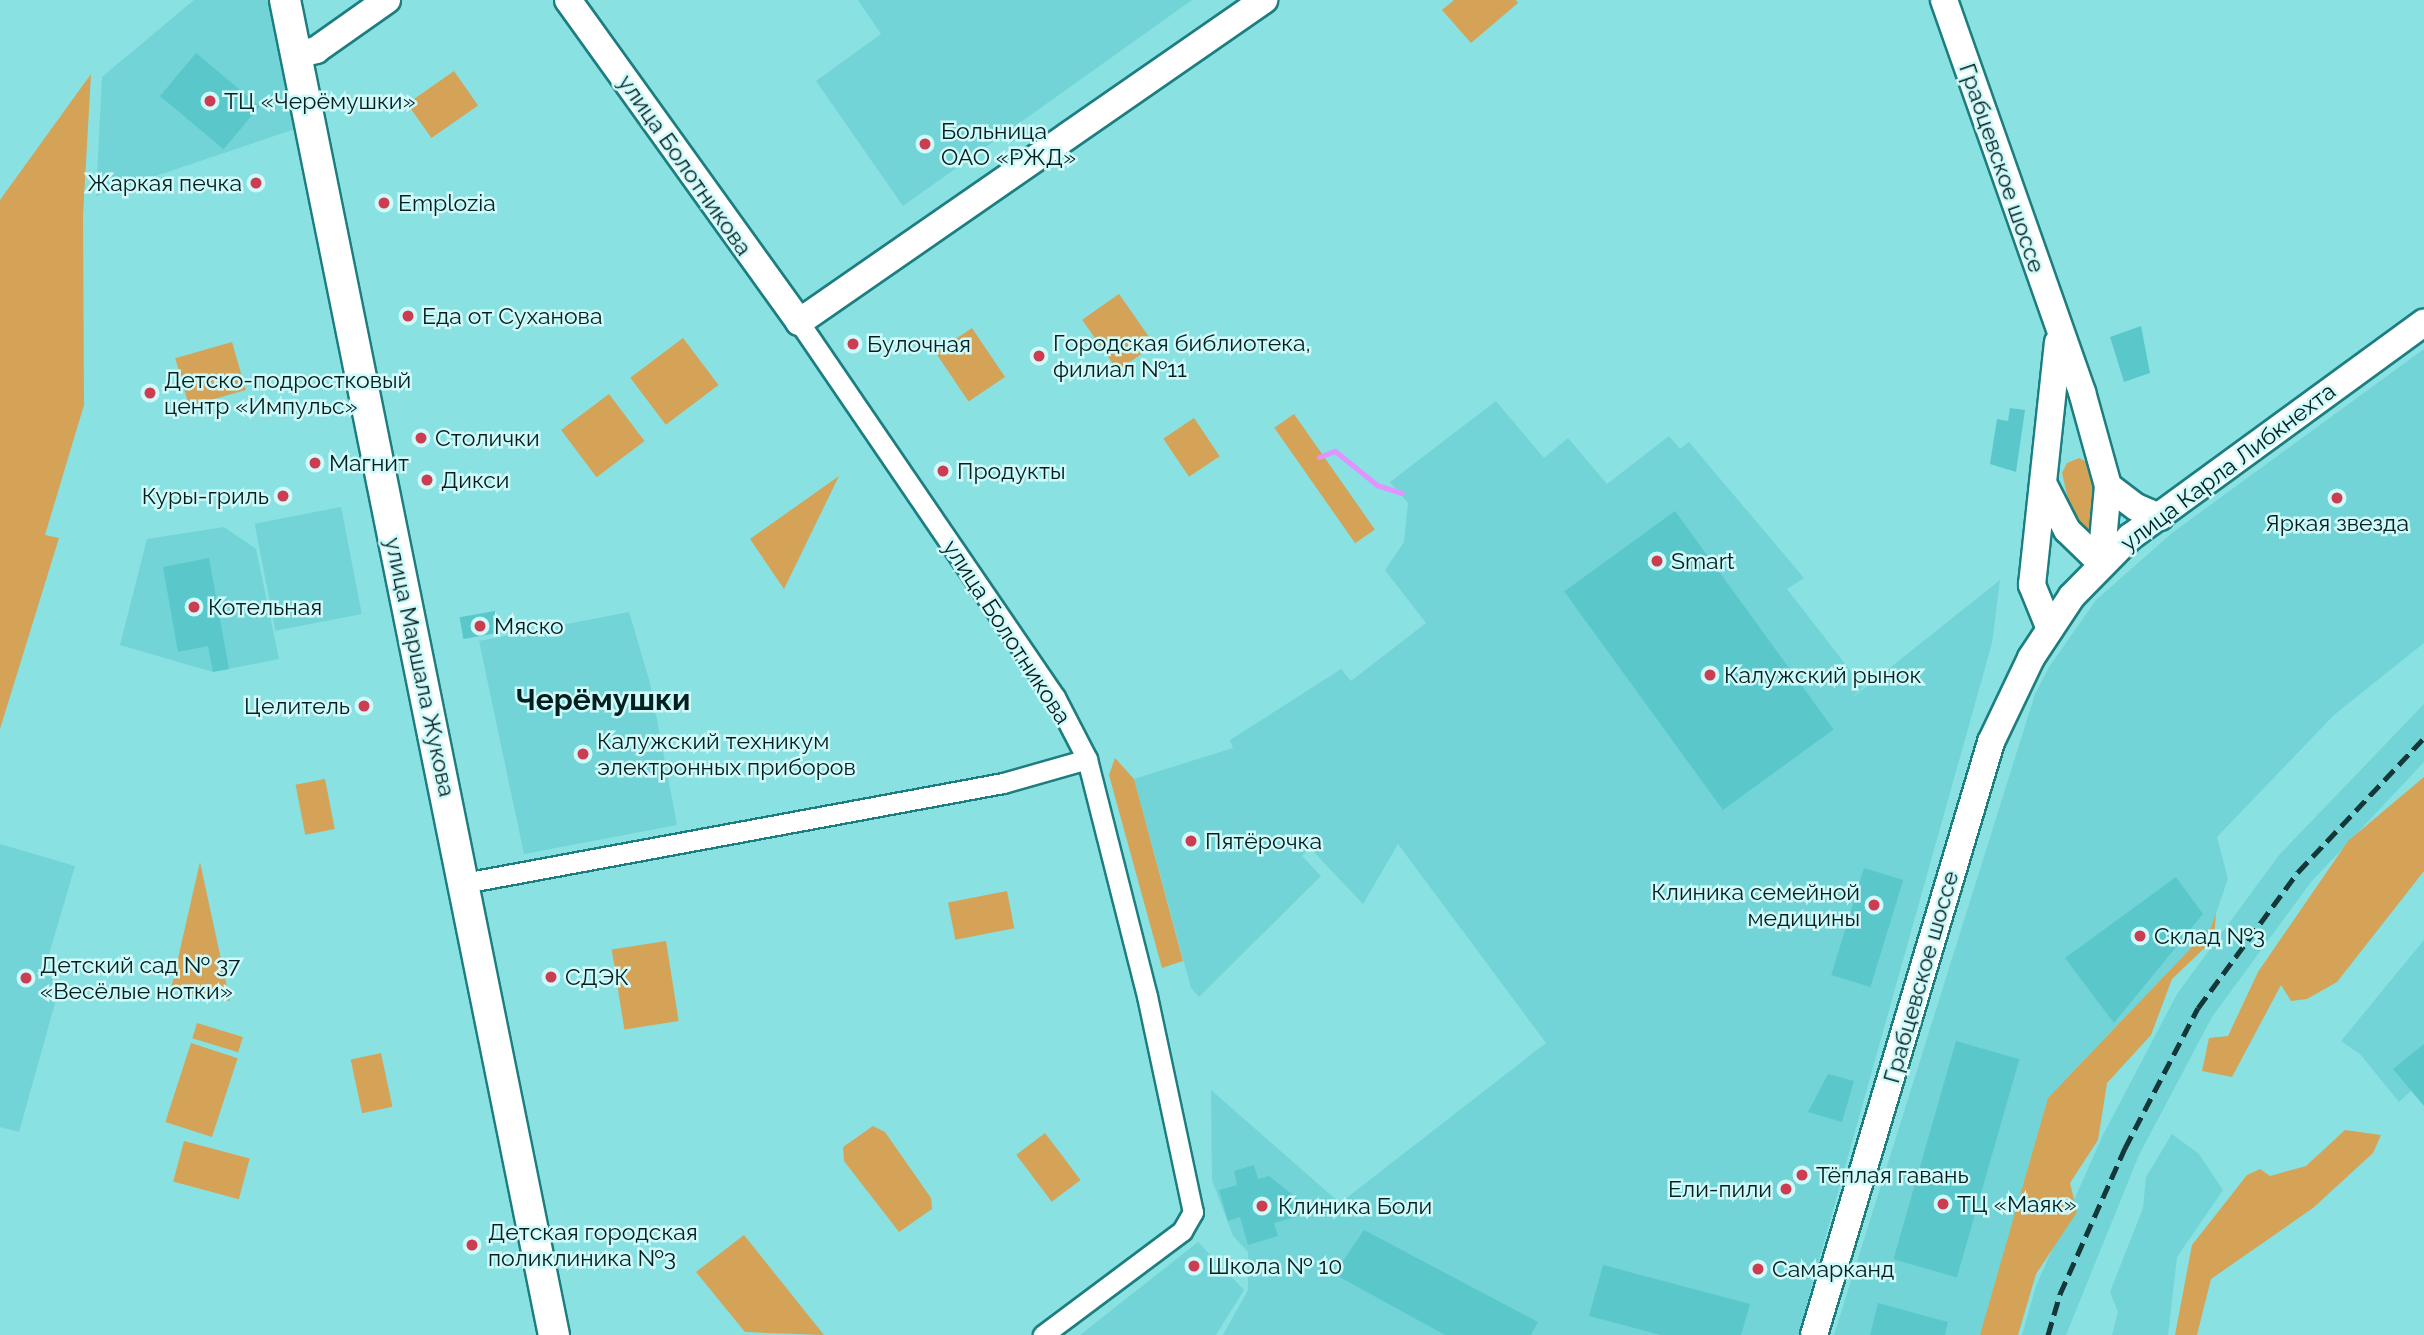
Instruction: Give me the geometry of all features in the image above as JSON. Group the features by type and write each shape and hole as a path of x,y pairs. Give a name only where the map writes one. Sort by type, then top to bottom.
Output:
{"main road":[{"name":"улица Маршала Жукова","path":"285,0 554,1335"}],"street":[{"path":"295,55 316,50 387,0"},
{"name":"улица Болотникова","path":"568,0 799,322 1055,697 1087,759 1153,1023 1193,1212 1182,1231 1043,1335"},
{"path":"799,322 1264,0"},
{"name":"Грабцевское шоссе","path":"1944,0 2059,337 2082,392 2108,486"},
{"name":"улица Карла Либкнехта","path":"2050,629 2101,563 2424,323"},
{"name":"Грабцевское шоссе","path":"1814,1335 1991,742 2014,688 2050,629 2032,585 2049,456 2059,337"},
{"path":"2049,456 2073,447 2097,454"},
{"path":"2108,486 2136,508 2160,517"},
{"path":"2101,563 2108,486"},
{"path":"2045,487 2067,530 2101,563"},
{"path":"464,883 1003,783 1087,759"}],"shaded area":[{"path":"194,0 272,0 295,129 96,196 102,77"},
{"name":"Больница ОАО «РЖД»","path":"858,0 1192,0 903,206 816,81 881,34"},
{"path":"1454,0 1516,0 1518,3 1471,43 1442,10"},
{"path":"454,71 478,105 431,138 407,104"},
{"path":"91,74 83,215 84,405 45,535 59,538 0,729 0,200"},
{"path":"1119,294 1155,345 1118,371 1082,320"},
{"path":"972,328 1005,377 969,402 936,353"},
{"path":"683,338 719,385 666,425 630,378"},
{"path":"232,342 246,390 189,406 175,358"},
{"path":"2424,349 2424,643 2334,715 2217,837 2228,879 2211,927 2048,1098 1981,1335 1834,1335 2035,694 2049,667 2096,600 2172,533"},
{"path":"609,394 645,441 597,477 561,430"},
{"path":"1496,401 1544,458 1568,438 1607,484 1669,436 1680,449 1689,442 1804,578 1787,589 1863,687 1852,698 2000,580 1992,643 1798,1335 1223,1335 1248,1290 1248,1252 1233,1236 1212,1180 1211,1090 1340,1203 1546,1043 1398,844 1363,904 1310,848 1302,856 1321,876 1199,997 1191,988 1134,779 1233,748 1230,740 1341,669 1351,681 1426,623 1385,570 1404,542 1408,503 1390,482"},
{"path":"1294,414 1375,530 1355,543 1274,428"},
{"path":"1194,418 1220,456 1189,477 1163,439"},
{"path":"2079,458 2087,462 2094,491 2093,529 2088,532 2070,507 2062,473 2067,463"},
{"path":"839,476 784,589 750,539"},
{"path":"341,507 362,614 275,631 255,524"},
{"path":"224,527 256,549 279,659 213,672 120,645 147,539"},
{"name":"Калужский техникум электронных приборов","path":"629,612 650,683 677,825 524,854 479,641"},
{"path":"2424,704 2424,762 2311,882 2212,1017 2139,1155 2066,1335 2022,1335 2036,1286 2102,1137 2177,994 2279,855"},
{"path":"1115,758 1134,779 1183,961 1162,968 1109,775"},
{"path":"2424,777 2424,871 2337,982 2307,999 2291,1001 2281,985 2232,1077 2202,1071 2209,1038 2228,1036 2258,972 2348,841"},
{"path":"325,779 335,829 305,835 296,785"},
{"name":"Детский сад № 37 «Весёлые нотки»","path":"0,844 75,866 45,968 59,989 19,1132 0,1127"},
{"path":"200,862 230,1001 171,989"},
{"path":"1007,891 1014,928 955,940 948,902"},
{"path":"2216,912 2214,939 2172,979 2151,1035 2107,1083 2098,1140 2070,1183 2077,1212 2036,1274 2018,1335 1980,1335 2048,1098 2211,927"},
{"path":"2424,940 2424,1091 2411,1091 2399,1102 2360,1054 2341,1041"},
{"path":"666,941 679,1021 624,1030 612,950"},
{"path":"197,1023 243,1037 238,1052 192,1038"},
{"path":"191,1043 238,1058 212,1137 165,1122"},
{"path":"381,1053 392,1107 362,1113 351,1059"},
{"path":"873,1126 885,1132 931,1198 932,1209 899,1232 844,1161 843,1147"},
{"path":"2345,1130 2381,1135 2373,1153 2313,1208 2211,1279 2197,1335 2175,1335 2192,1245 2247,1175 2260,1169 2270,1176 2306,1166"},
{"path":"1045,1133 1081,1180 1052,1202 1016,1155"},
{"path":"2172,1134 2199,1154 2223,1190 2177,1257 2168,1335 2112,1335 2118,1312 2110,1292 2143,1208 2146,1177"},
{"path":"184,1141 250,1159 239,1199 173,1182"},
{"path":"744,1235 824,1335 745,1332 696,1272"},
{"name":"Школа № 10","path":"1198,1242 1244,1290 1216,1335 1080,1335"}],"building":[{"name":"ТЦ «Черёмушки»","path":"196,53 260,106 224,149 160,96"},
{"path":"2141,326 2150,373 2124,382 2110,337"},
{"path":"2010,408 2025,410 2016,472 1990,464 1997,419 2008,421"},
{"name":"Калужский рынок","path":"1675,511 1834,729 1723,810 1564,592"},
{"name":"Котельная","path":"209,558 229,669 213,672 208,646 178,652 163,567"},
{"name":"Мяско","path":"495,611 499,633 463,639 460,617"},
{"name":"Клиника семейной медицины","path":"1864,868 1903,880 1870,987 1831,975"},
{"name":"Склад №3","path":"2176,877 2203,914 2114,1023 2065,958"},
{"name":"ТЦ «Маяк»","path":"1956,1041 2019,1059 1957,1277 1893,1259"},
{"path":"2424,1044 2424,1106 2393,1069"},
{"path":"1828,1074 1854,1081 1842,1122 1808,1112"},
{"name":"Клиника Боли","path":"1254,1165 1258,1179 1269,1176 1297,1198 1302,1215 1274,1223 1278,1236 1248,1245 1240,1217 1228,1221 1219,1190 1237,1185 1234,1171"},
{"path":"1364,1230 1538,1322 1531,1335 1445,1335 1334,1274"},
{"path":"1603,1265 1750,1304 1741,1335 1661,1335 1589,1316"},
{"path":"1878,1303 1948,1322 1945,1335 1870,1335"}],"waterway":[{"path":"1319,457 1335,451 1377,485 1402,493"}],"railway":[{"path":"2048,1335 2060,1294 2125,1148 2198,1008 2298,872 2424,738"}],"place":[{"name":"ТЦ «Черёмушки»","path":"210,101"},
{"name":"Больница ОАО «РЖД»","path":"925,144"},
{"name":"Жаркая печка","path":"256,183"},
{"name":"Emplozia","path":"384,203"},
{"name":"Еда от Суханова","path":"408,316"},
{"name":"Булочная","path":"853,344"},
{"name":"Городская библиотека, филиал №11","path":"1039,356"},
{"name":"Детско-подростковый центр «Импульс»","path":"150,393"},
{"name":"Столички","path":"421,438"},
{"name":"Магнит","path":"315,463"},
{"name":"Продукты","path":"943,471"},
{"name":"Дикси","path":"427,480"},
{"name":"Куры-гриль","path":"283,496"},
{"name":"Яркая звезда","path":"2337,498"},
{"name":"Smart","path":"1657,561"},
{"name":"Котельная","path":"194,607"},
{"name":"Мяско","path":"480,626"},
{"name":"Калужский рынок","path":"1710,675"},
{"name":"Целитель","path":"364,706"},
{"name":"Калужский техникум электронных приборов","path":"583,754"},
{"name":"Пятёрочка","path":"1191,841"},
{"name":"Клиника семейной медицины","path":"1874,905"},
{"name":"Склад №3","path":"2140,936"},
{"name":"СДЭК","path":"551,977"},
{"name":"Детский сад № 37 «Весёлые нотки»","path":"26,978"},
{"name":"Тёплая гавань","path":"1802,1175"},
{"name":"Ели-пили","path":"1786,1189"},
{"name":"ТЦ «Маяк»","path":"1943,1204"},
{"name":"Клиника Боли","path":"1262,1206"},
{"name":"Детская городская поликлиника №3","path":"472,1245"},
{"name":"Школа № 10","path":"1194,1266"},
{"name":"Самарканд","path":"1758,1269"}],"district":[{"name":"Черёмушки","path":"603,700"}]}
